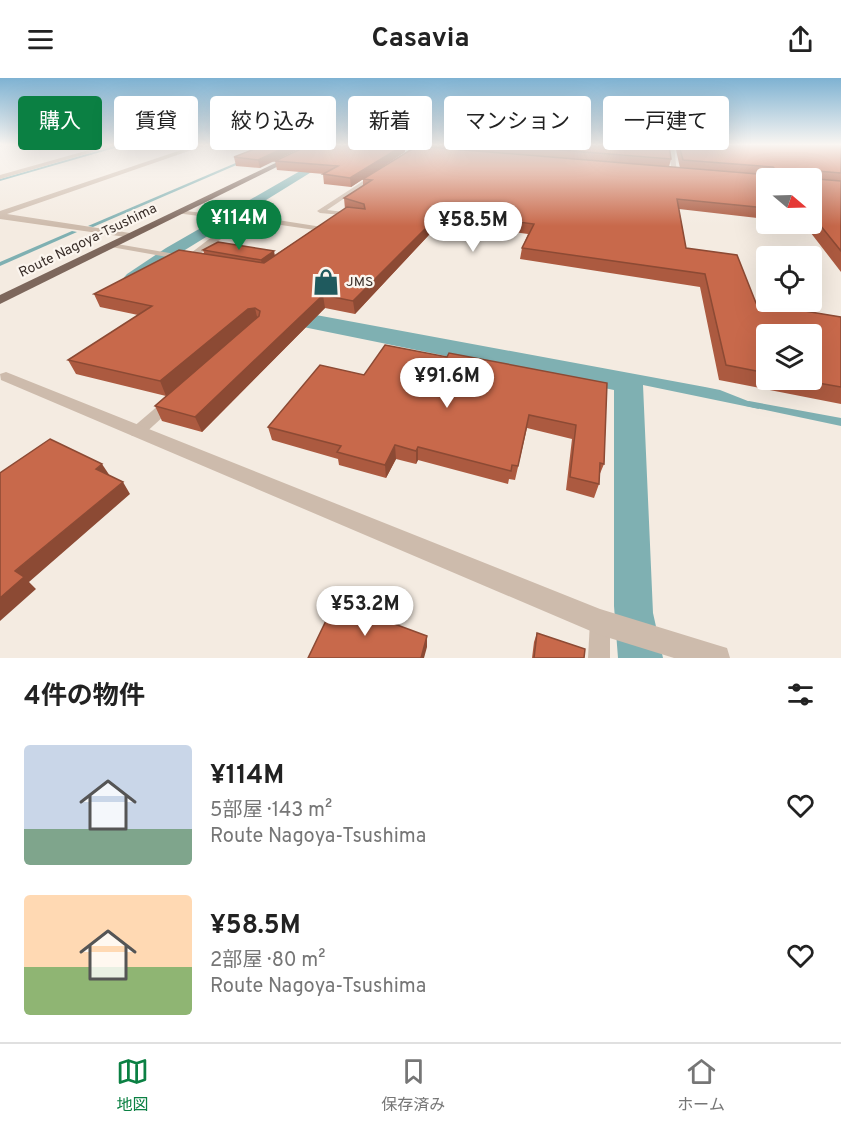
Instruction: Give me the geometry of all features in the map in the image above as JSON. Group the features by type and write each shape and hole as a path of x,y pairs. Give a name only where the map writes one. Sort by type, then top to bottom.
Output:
{"main road":[{"name":"Route Nagoya-Tsushima","path":"0,300 261,172"}],"street":[{"path":"0,177 18,172"},
{"path":"0,215 125,172"},
{"path":"675,172 687,174"},
{"path":"0,215 130,236"},
{"path":"2,378 603,624 717,658"}],"lane":[{"path":"362,217 320,211 381,172"},
{"path":"178,212 236,219 249,218 322,229 303,242"},
{"path":"190,258 220,235 249,218"},
{"path":"111,245 201,260"},
{"path":"137,432 180,394"},
{"path":"599,658 603,624"}],"water":[{"path":"298,172 311,172 146,274 149,284 705,387 720,390 758,405 759,409 643,385 653,613 663,658 618,658 614,606 614,390 130,292 119,283 127,274 166,248"}],"building":[{"path":"360,172 350,178 323,174"},
{"path":"374,172 756,174 756,207 677,199 686,248 737,255 756,303 756,312 811,312 841,317 841,387 822,384 822,324 756,324 756,371 726,365 705,274 522,248 534,224 442,212 353,301 323,295 195,417 155,406 259,316 260,311 255,308 248,309 160,381 68,360 152,306 94,294 179,250 264,263 347,207 365,209 364,204 344,198 372,180 363,179"},
{"path":"822,179 841,181 841,251 822,227"},
{"path":"218,242 274,251 261,260 203,250"},
{"path":"385,345 447,357 449,353 607,383 604,464 600,463 599,484 570,477 576,425 529,415 518,466 512,465 511,471 418,447 416,451 395,445 385,465 337,452 341,446 268,427 320,365 364,375"},
{"path":"50,439 102,464 96,469 123,482 15,571 24,577 0,598 0,473"},
{"path":"335,602 427,636 421,658 308,658"},
{"path":"537,633 585,649 584,658 534,658"}],"waterway":[{"path":"0,180 28,172"},
{"path":"91,226 218,172"},
{"path":"0,264 74,232"},
{"path":"749,404 841,422"}],"place":[{"name":"JMS","path":"326,282"}]}
